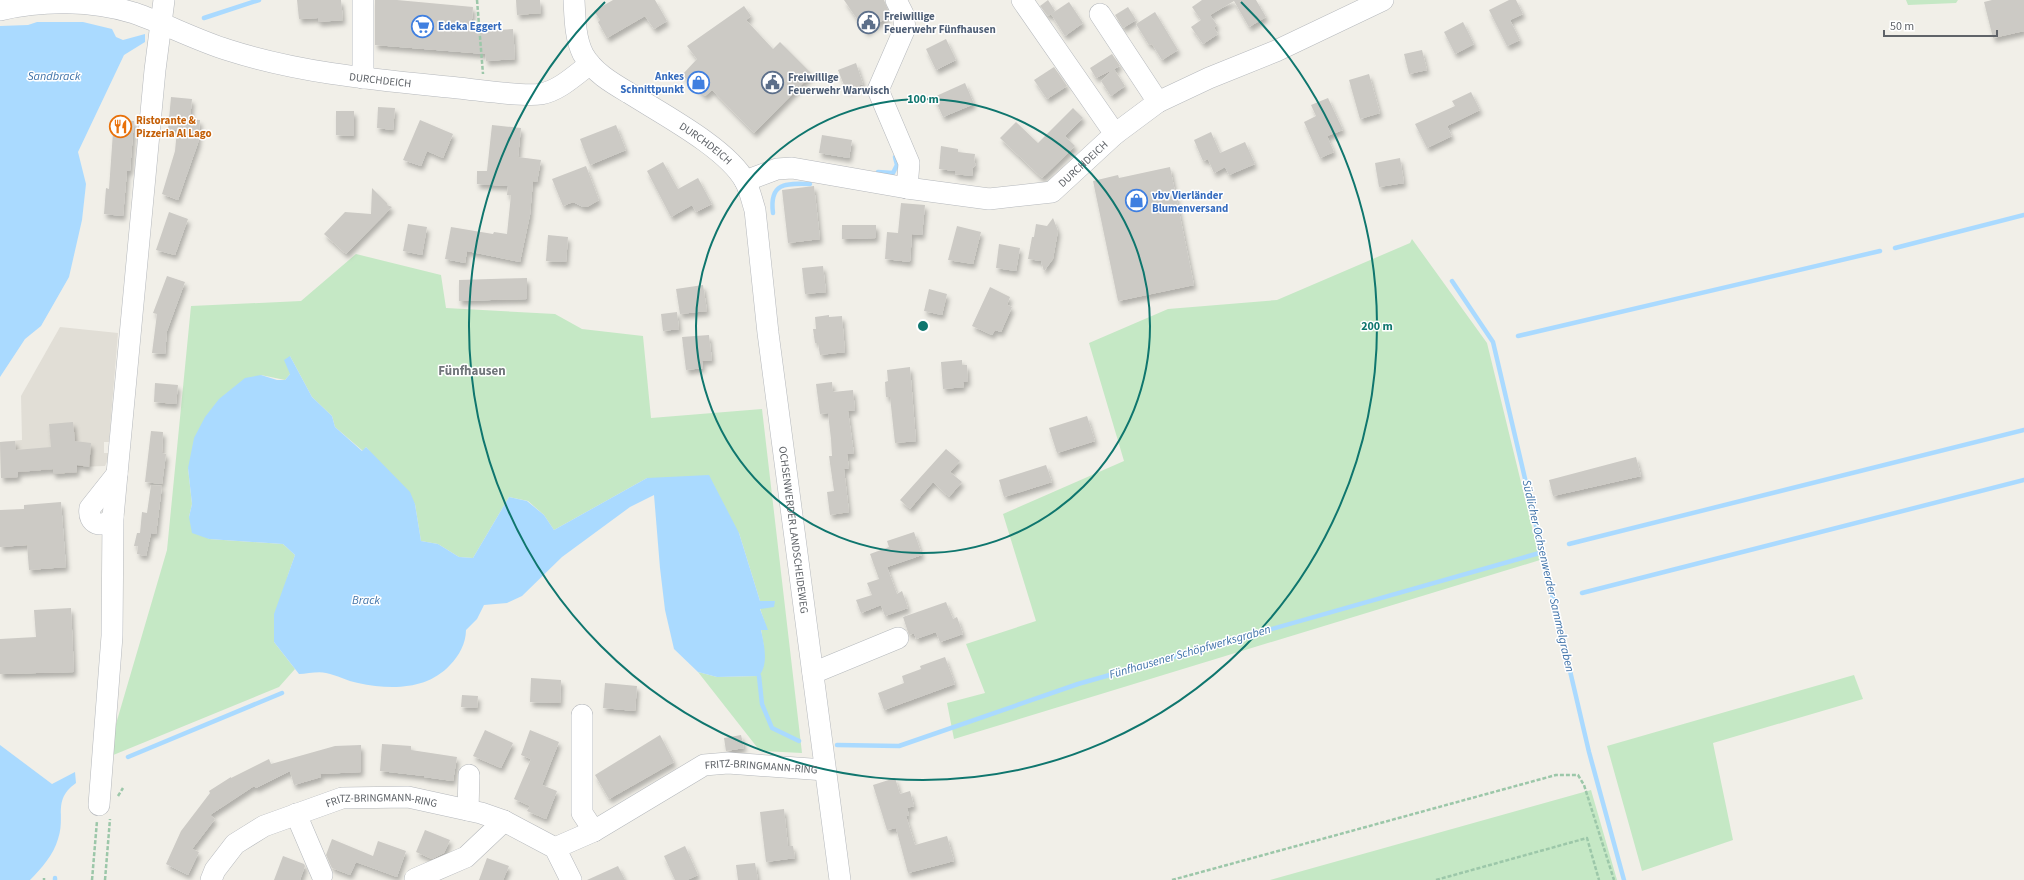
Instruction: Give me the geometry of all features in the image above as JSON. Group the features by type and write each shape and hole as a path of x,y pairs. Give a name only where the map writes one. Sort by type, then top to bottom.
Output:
{"street":[{"path":"108,807 113,517 164,0"},
{"path":"363,0 363,78"},
{"path":"574,0 580,46 590,64"},
{"path":"896,0 903,14 905,28 878,90 909,163 907,188"},
{"path":"1022,0 1115,134"},
{"name":"DURCHDEICH","path":"0,10 54,2 104,3 134,13 227,50 279,64 363,78 485,91 539,94 556,90 590,64 607,80 703,140 727,160 745,180 777,169 792,168 907,188 989,199 1052,192 1115,134 1158,102 1209,78 1276,51 1383,0"},
{"path":"1100,14 1158,102"},
{"name":"OCHSENWERDER LANDSCHEIDEWEG","path":"745,180 755,210 768,333 840,880"},
{"path":"813,673 898,638"},
{"path":"582,715 582,813 594,830"},
{"name":"FRITZ-BRINGMANN-RING","path":"211,880 215,870 235,844 264,826 342,798 408,797 468,810 504,821 555,848 594,830 704,765 728,763 826,770"},
{"path":"468,810 469,775"},
{"path":"296,814 322,875"},
{"path":"415,880 466,857 504,821"},
{"path":"555,848 571,880"}],"path":[{"path":"477,0 485,91"},
{"path":"1172,880 1556,775 1578,775 1584,785 1614,880"},
{"path":"92,880 108,807 123,788"},
{"path":"106,880 108,807"},
{"path":"1436,880 1587,838 1599,880"}],"shaded area":[{"path":"60,327 118,333 109,442 104,442 104,453 109,453 107,462 105,466 77,467 77,472 53,474 53,469 18,472 18,477 1,478 0,442 22,440 21,396"}],"green space":[{"path":"1906,0 1958,0 1956,3 1908,5"},
{"path":"1412,239 1487,343 1540,560 954,739 947,703 985,693 966,644 1036,621 1003,514 1124,461 1089,343 1168,309 1277,300 1410,243"},
{"path":"356,254 441,275 446,308 555,314 582,329 643,336 651,418 762,409 802,753 760,751 698,672 717,677 759,676 764,648 761,629 767,630 760,608 775,601 760,601 739,533 647,478 554,530 544,515 528,501 509,497 473,558 459,557 438,544 421,541 415,504 366,447 363,451 335,427 332,416 312,397 290,356 290,374 285,380 261,375 188,468 192,504 189,517 209,539 283,544 295,555 288,575 274,642 295,669 279,687 106,758 167,550 191,306 301,301"},
{"path":"1854,675 1863,699 1713,743 1733,840 1642,871 1607,746"},
{"path":"1591,790 1617,880 1270,880"}],"water":[{"name":"Sandbrack","path":"37,22 83,22 112,29 116,37 123,40 145,34 145,42 124,55 78,152 86,184 82,220 69,277 41,326 25,339 0,377 0,26 28,25"},
{"name":"Brack","path":"290,356 312,397 332,416 335,427 362,451 366,447 410,492 415,504 421,541 438,544 459,557 473,558 509,497 527,501 544,515 554,530 647,478 709,475 739,533 760,601 775,601 774,607 760,609 768,630 761,630 765,660 759,676 717,677 698,672 674,649 665,610 654,495 630,507 562,557 522,596 507,603 484,605 477,619 466,630 463,644 456,658 441,673 431,679 419,684 408,686 383,687 354,682 323,672 299,674 274,642 274,614 295,555 283,544 209,539 192,533 189,517 192,504 188,468 194,438 205,417 219,399 245,378 261,375 277,380 285,380 290,374 284,360"},
{"path":"0,745 52,784 75,772 76,783 69,789 62,802 60,831 56,845 47,861 30,880 0,880"}],"building":[{"path":"297,0 341,0 343,20 318,22 318,18 299,19"},
{"name":"Edeka Eggert","path":"375,0 397,0 473,7 471,32 513,29 515,59 486,61 485,54 375,45"},
{"path":"516,0 540,0 541,13 517,15"},
{"path":"613,0 655,0 667,21 654,29 645,16 607,38 598,22 600,20 594,11"},
{"name":"Freiwillige Feuerwehr Fünfhausen","path":"844,0 884,0 890,15 866,32"},
{"path":"1048,0 1055,11 1048,16 1040,6"},
{"path":"1202,0 1256,0 1266,17 1249,27 1234,1 1210,15 1217,25 1214,28 1218,34 1203,44 1191,27 1201,20 1192,7"},
{"path":"1509,0 1516,0 1523,14 1510,20 1520,40 1507,46 1489,10"},
{"path":"1992,0 2024,0 2024,31 1993,38 1984,2"},
{"path":"1069,2 1083,23 1065,36 1051,14"},
{"path":"744,6 751,16 746,20 773,49 780,42 812,74 754,133 712,90 705,96 682,75 697,59 687,46"},
{"path":"1128,7 1136,20 1123,28 1115,15"},
{"path":"1155,12 1178,50 1162,60 1152,44 1149,45 1136,24"},
{"path":"1463,22 1474,44 1455,54 1444,32"},
{"path":"946,39 956,60 936,70 926,49"},
{"path":"1422,50 1427,70 1409,74 1404,54"},
{"path":"1112,54 1120,66 1114,69 1125,86 1111,96 1101,81 1112,70 1096,78 1090,68"},
{"path":"856,63 863,84 846,90 838,70"},
{"path":"1054,67 1067,86 1047,99 1034,80"},
{"path":"1369,74 1380,113 1360,119 1349,80"},
{"path":"965,83 974,104 943,117 934,97"},
{"path":"1471,92 1480,110 1447,126 1452,136 1427,148 1415,124 1455,106 1452,101"},
{"path":"171,97 192,99 190,119 200,120 198,143 178,200 162,194 175,151 177,130 168,130"},
{"path":"1328,98 1343,130 1327,136 1334,152 1320,158 1304,122 1316,116 1311,105"},
{"path":"378,107 395,108 393,130 377,128"},
{"path":"1073,108 1083,118 1065,136 1075,146 1042,178 1000,138 1016,122 1038,143"},
{"path":"336,111 354,111 354,136 336,135"},
{"path":"116,120 134,121 130,171 127,171 123,216 104,214 106,188 109,189 113,132 116,133"},
{"path":"420,120 453,134 443,158 427,151 421,166 403,160"},
{"path":"492,125 521,128 518,157 541,160 537,182 533,181 530,215 520,262 467,251 465,263 445,259 451,227 493,234 494,232 507,234 511,195 507,195 508,186 477,184 477,171 487,171"},
{"path":"616,125 626,150 590,165 580,139"},
{"path":"1211,132 1220,153 1245,142 1255,164 1229,175 1225,167 1214,173 1208,159 1203,161 1194,140"},
{"path":"822,135 852,140 849,158 819,153"},
{"path":"941,146 958,149 958,152 975,154 974,162 976,165 973,168 972,176 955,174 955,171 939,169"},
{"path":"1400,158 1404,183 1379,187 1375,163"},
{"path":"663,162 678,189 698,178 712,204 696,212 692,205 671,217 647,171"},
{"path":"586,166 599,200 587,207 583,207 573,202 563,206 552,179"},
{"path":"1170,167 1194,285 1118,301 1093,181 1118,175 1119,178"},
{"path":"814,186 820,239 788,243 782,190"},
{"path":"372,188 387,203 387,205 392,207 346,254 324,234 345,212 371,214"},
{"path":"901,203 925,205 922,235 912,234 910,262 885,259 887,232 898,233"},
{"path":"169,212 188,219 175,255 156,250"},
{"path":"1053,218 1058,231 1053,259 1044,271 1041,261 1028,259 1036,224 1047,226"},
{"path":"408,224 427,227 422,255 403,251"},
{"path":"842,225 876,225 876,238 842,239"},
{"path":"957,226 981,232 973,264 948,260"},
{"path":"548,235 568,237 566,262 546,261"},
{"path":"999,244 1020,248 1016,271 996,268"},
{"path":"823,266 826,292 805,294 802,268"},
{"path":"167,276 185,282 167,331 165,354 152,353 157,314 153,313"},
{"path":"527,278 527,299 459,301 459,280"},
{"path":"703,285 707,311 680,314 676,289"},
{"path":"990,287 1010,297 1007,305 1012,307 1001,332 995,330 992,335 972,326"},
{"path":"929,289 947,294 942,315 924,311"},
{"path":"677,312 679,329 663,331 661,314"},
{"path":"829,315 829,317 842,316 845,352 820,355 818,343 815,343 813,329 816,329 815,317"},
{"path":"709,335 712,360 702,361 703,368 686,370 682,337"},
{"path":"962,360 962,365 967,365 968,382 963,382 964,387 943,389 941,362"},
{"path":"910,367 916,441 895,443 890,397 886,397 885,382 888,381 887,370"},
{"path":"832,382 833,392 853,390 855,410 848,411 854,454 847,454 849,468 844,469 849,512 830,515 827,492 834,491 829,456 832,456 831,439 828,413 820,414 816,384"},
{"path":"155,383 178,385 176,404 154,402"},
{"path":"1087,416 1095,441 1057,453 1049,428"},
{"path":"73,422 75,441 91,443 89,467 77,465 77,472 53,474 53,469 18,472 18,477 1,478 0,442 15,441 16,450 51,447 49,424"},
{"path":"151,431 163,432 162,453 166,454 162,484 145,482"},
{"path":"946,449 960,461 950,472 962,482 949,497 933,482 910,509 900,500"},
{"path":"1636,457 1641,476 1553,496 1549,480"},
{"path":"1046,465 1052,482 1004,497 999,480"},
{"path":"151,485 162,486 156,534 151,533 146,556 137,554 138,546 134,546 137,533 140,533 142,512 147,513"},
{"path":"61,502 66,567 29,570 27,545 0,547 0,510 24,509 24,505"},
{"path":"914,532 922,555 887,567 897,594 902,591 908,608 885,616 881,605 861,613 856,600 872,595 867,583 879,579 870,554 889,547 887,541"},
{"path":"946,602 953,619 957,617 963,634 940,642 936,632 916,639 914,633 909,635 903,617"},
{"path":"71,608 74,672 0,674 0,639 36,637 34,610"},
{"path":"945,657 955,684 884,710 878,693 904,683 902,676 921,669 920,666"},
{"path":"531,678 561,680 560,703 530,702"},
{"path":"605,683 637,686 635,711 603,708"},
{"path":"462,695 478,696 477,708 461,707"},
{"path":"485,730 513,743 501,768 473,756"},
{"path":"530,730 559,742 542,785 557,791 546,819 527,811 530,806 514,799 531,759 521,755"},
{"path":"660,735 674,762 609,799 595,775"},
{"path":"741,735 744,748 726,751 724,738"},
{"path":"382,744 411,746 411,750 457,757 453,781 380,771"},
{"path":"361,745 361,772 320,774 321,777 294,785 290,771 256,788 254,786 210,815 215,819 192,849 199,852 188,875 166,864 181,831 210,793 209,791 231,777 269,759 271,764 335,746"},
{"path":"895,778 900,794 910,791 914,806 907,808 909,815 906,816 915,845 947,836 954,861 908,873 896,828 887,830 873,785"},
{"path":"784,809 788,846 793,846 795,858 766,862 760,812"},
{"path":"425,830 450,840 444,853 432,859 416,852"},
{"path":"332,839 373,856 378,841 406,851 397,877 356,862 350,875 332,868 326,855"},
{"path":"685,846 698,875 687,880 675,880 664,856"},
{"path":"283,856 304,864 305,866 300,880 274,880"},
{"path":"487,858 509,866 503,880 479,880"},
{"path":"755,863 758,880 738,880 736,865"},
{"path":"618,866 625,880 587,880"}],"waterway":[{"path":"204,18 259,0"},
{"path":"878,172 893,173 897,165 895,157"},
{"path":"773,213 772,203 776,190 786,185 810,184"},
{"path":"1895,248 2024,215"},
{"path":"1518,336 1880,251"},
{"name":"Südlicher Ochsenwerder Sammelgraben","path":"1452,281 1493,342 1589,752 1624,880"},
{"path":"1569,544 2024,430"},
{"path":"1582,593 2024,480"},
{"name":"Fünfhausener Schöpfwerksgraben","path":"837,745 899,746 1078,684 1543,552"},
{"name":"Fünfhausener Schöpfwerksgraben","path":"759,676 762,704 772,728 799,741"},
{"path":"128,757 282,693"}],"place":[{"name":"Freiwillige Feuerwehr Fünfhausen","path":"869,22"},
{"name":"Edeka Eggert","path":"422,26"},
{"name":"Ankes Schnittpunkt","path":"699,82"},
{"name":"Freiwillige Feuerwehr Warwisch","path":"772,83"},
{"name":"Ristorante & Pizzeria Al Lago","path":"121,126"},
{"name":"vbv Vierländer Blumenversand","path":"1136,201"}],"district":[{"name":"Fünfhausen","path":"472,371"}]}
